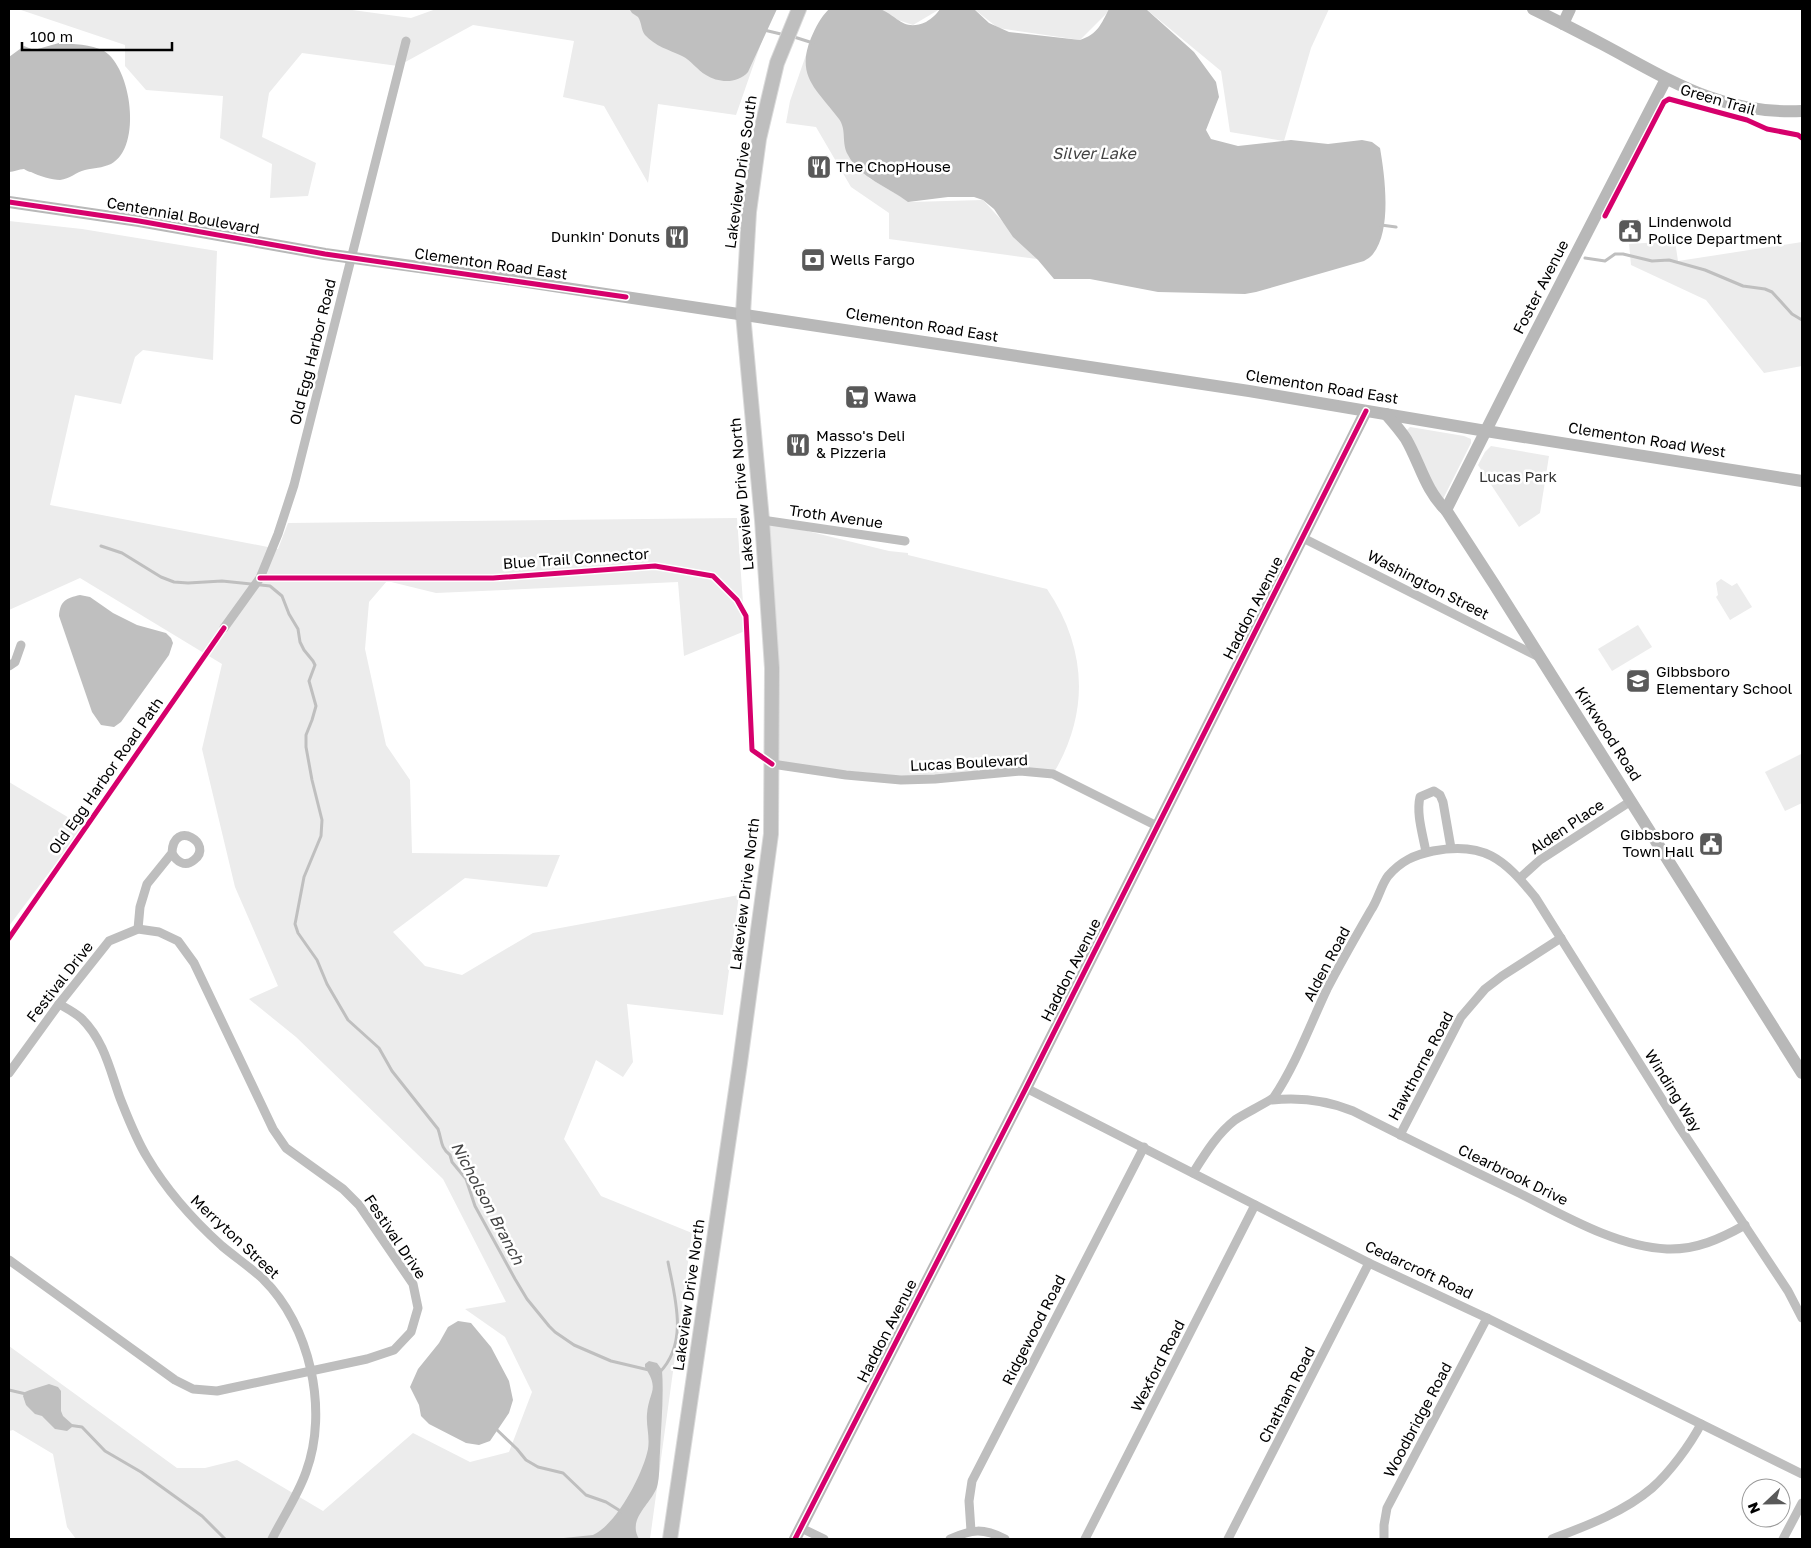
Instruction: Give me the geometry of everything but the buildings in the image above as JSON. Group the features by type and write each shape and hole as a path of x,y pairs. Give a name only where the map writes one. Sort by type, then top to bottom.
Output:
{"main road":[{"name":"Lakeview Drive South","path":"743,314 749,212 759,139 777,63 798,9"},
{"name":"Lakeview Drive North","path":"670,1539 740,1063 770,834 772,668 762,520 743,314"}],"street":[{"path":"1533,9 1698,94 1736,106 1802,111"},
{"path":"1563,24 1570,9"},
{"name":"Old Egg Harbor Road","path":"224,628 260,578 278,534 294,485 406,41"},
{"name":"Foster Avenue","path":"1446,510 1666,79"},
{"name":"Centennial Boulevard","path":"9,202 139,220 352,257"},
{"name":"Clementon Road East","path":"352,257 506,278 1230,388 1486,431"},
{"name":"Haddon Avenue","path":"798,1533 1026,1088 1366,411"},
{"name":"Kirkwood Road","path":"1386,414 1405,438 1424,480 1436,500 1446,510 1802,1073"},
{"name":"Clementon Road West","path":"1486,431 1802,481"},
{"name":"Troth Avenue","path":"762,520 906,541"},
{"name":"Washington Street","path":"1303,538 1539,657"},
{"path":"9,666 15,662 22,645"},
{"name":"Lucas Boulevard","path":"772,764 846,775 901,780 935,780 1020,771 1053,774 1157,826"},
{"path":"1426,852 1419,801 1420,797 1434,791 1440,795 1443,802 1450,848"},
{"name":"Alden Place","path":"1520,878 1540,860 1631,801"},
{"name":"Alden Road","path":"1272,1100 1301,1048 1327,989 1376,903 1387,877 1407,859 1426,852 1450,848 1478,850 1504,864 1520,878"},
{"path":"138,929 140,907 147,884 172,853"},
{"name":"Winding Way","path":"1520,878 1535,897 1680,1128 1788,1291 1802,1318"},
{"name":"Festival Drive","path":"9,1073 59,1004 109,941 138,929 159,932 178,941 194,963 274,1129 286,1148 343,1189 359,1205 413,1284 418,1308 411,1332 394,1350 367,1358 217,1391 193,1389 175,1380 9,1260"},
{"name":"Hawthorne Road","path":"1400,1135 1461,1017 1486,989 1502,976 1561,938"},
{"name":"Merryton Street","path":"59,1004 80,1018 96,1037 109,1064 120,1099 146,1155 171,1194 195,1221 264,1280 299,1330 312,1369 316,1413 314,1443 306,1473 272,1539"},
{"name":"Cedarcroft Road","path":"1026,1088 1369,1263 1488,1318 1802,1474"},
{"name":"Clearbrook Drive","path":"1272,1100 1296,1098 1333,1103 1353,1111 1591,1229 1642,1247 1688,1248 1715,1241 1745,1225"},
{"path":"1193,1173 1209,1147 1222,1132 1245,1113 1272,1100"},
{"name":"Ridgewood Road","path":"971,1531 969,1501 972,1481 1144,1147"},
{"name":"Wexford Road","path":"1084,1539 1255,1205"},
{"name":"Chatham Road","path":"1228,1539 1369,1263"},
{"name":"Woodbridge Road","path":"1384,1539 1387,1508 1488,1318"},
{"path":"1552,1539 1609,1515 1652,1488 1690,1445 1702,1424"},
{"path":"1783,1539 1802,1503"},
{"path":"950,1539 971,1531 991,1532 1005,1539"},
{"path":"798,1533 824,1539"}],"green space":[{"path":"18,9 345,9 411,18 436,9 773,9 736,115 658,104 648,183 604,106 563,97 574,41 473,25 398,66 302,53 269,93 262,137 316,163 308,196 270,198 272,164 220,138 223,96 146,90 125,66 125,45"},
{"path":"865,9 940,9 913,25"},
{"path":"974,9 1111,9 1080,40 998,28"},
{"path":"1146,9 1329,9 1311,48 1284,141 1230,132 1221,71"},
{"path":"807,52 869,178 910,202 983,200 1037,259 889,239 889,213 851,187 816,127 786,123 790,101"},
{"path":"9,221 82,229 217,251 213,360 143,350 135,357 121,404 75,395 50,505 278,549 288,523 737,518 745,631 684,656 678,582 436,593 387,581 369,602 365,649 386,745 410,780 412,853 560,855 547,887 465,878 393,932 425,966 462,975 533,933 739,895 723,1015 627,1004 633,1062 623,1077 596,1060 564,1139 601,1196 692,1233 650,1539 76,1539 67,1527 53,1454 13,1430 9,1431 9,1346 177,1468 205,1468 237,1460 323,1511 413,1433 470,1462 509,1452 532,1392 505,1337 465,1309 506,1302 443,1179 296,1037 249,999 278,986 235,887 202,749 222,664 80,578 9,610"},
{"path":"1675,241 1678,261 1802,242 1802,366 1764,373 1706,300 1631,265 1629,244"},
{"path":"1410,427 1464,436 1471,439 1471,443 1441,500 1406,431"},
{"name":"Lucas Park","path":"1491,446 1549,456 1540,513 1519,527 1478,465 1485,452"},
{"path":"762,520 889,551 908,553 908,555 1047,589 1060,611 1070,634 1076,657 1079,681 1078,704 1073,728 1065,751 1053,774 1020,771 935,779 772,764"},
{"path":"1721,579 1732,586 1737,583 1752,607 1730,620 1716,597 1718,595 1716,583"},
{"path":"1638,625 1652,647 1612,671 1598,649"},
{"path":"1801,754 1802,803 1785,811 1765,772"},
{"path":"9,782 86,828 63,854 9,926"}],"water":[{"name":"Silver Lake","path":"875,8 906,24 918,25 926,22 940,9 974,9 989,23 1009,32 1080,40 1095,32 1109,9 1146,9 1194,52 1216,82 1219,97 1206,130 1211,139 1238,146 1291,140 1328,144 1362,140 1372,142 1380,148 1384,173 1385,218 1379,244 1372,255 1364,261 1245,294 1158,292 1090,279 1054,279 1038,260 1013,237 994,209 983,200 974,197 948,197 908,202 867,176 853,163 846,150 843,128 839,119 817,91 807,73 807,51 811,38 821,19 829,9"},
{"path":"777,9 748,72 739,79 722,81 711,78 685,58 649,39 644,33 638,17 630,10"},
{"path":"59,43 93,47 104,51 113,60 121,73 127,89 130,125 127,141 121,155 111,164 82,171 64,179 46,178 24,169 9,172 9,57 24,46 34,50"},
{"path":"80,595 90,597 113,613 137,625 166,633 173,643 169,655 121,722 114,727 101,725 92,712 59,616 62,604 65,601"},
{"path":"458,1321 471,1323 491,1347 509,1381 513,1400 509,1413 490,1441 479,1445 466,1443 429,1424 421,1416 419,1405 410,1387 418,1369 439,1343 448,1327"},
{"path":"649,1361 657,1363 662,1370 663,1401 659,1474 657,1487 638,1518 636,1532 639,1539 554,1539 593,1535 602,1529 620,1510 635,1484 648,1449 647,1414 653,1386 645,1367 645,1364"},
{"path":"49,1384 58,1387 61,1391 61,1411 63,1416 72,1424 72,1427 67,1431 55,1429 42,1416 35,1414 26,1405 23,1396 25,1392"}],"waterway":[{"path":"764,30 785,35"},
{"path":"791,36 813,43"},
{"path":"1381,225 1396,227"},
{"path":"1585,258 1605,261 1615,254 1623,254 1652,261 1669,260 1705,270 1743,286 1765,289 1772,292 1792,314 1802,320"},
{"name":"Nicholson Branch","path":"101,546 122,553 161,577 174,582 222,581 270,586 282,596 289,614 298,629 300,642 315,665 309,681 316,706 306,735 306,747 322,820 321,836 304,877 295,924 298,933 317,960 327,984 348,1020 379,1048 392,1071 438,1129 443,1146 450,1155 452,1162 466,1179 475,1206 527,1299 555,1332 574,1345 611,1361 649,1370"},
{"path":"659,1373 668,1361 674,1348 677,1334 676,1305 668,1262"},
{"path":"9,1390 26,1394"},
{"path":"68,1425 82,1427 105,1451 141,1472 202,1516 225,1539"},
{"path":"495,1428 526,1460 538,1467 563,1473 586,1495 606,1502 622,1512"}],"cycle path":[{"name":"Green Trail","path":"1605,216 1664,102 1669,99 1747,120 1767,129 1798,135 1802,138"},
{"path":"9,202 139,221 325,254 626,297"},
{"path":"795,1539 1026,1088 1366,411"},
{"name":"Blue Trail Connector","path":"260,578 493,578 655,566 713,576 737,600 746,616 752,750 772,764"},
{"name":"Old Egg Harbor Road Path","path":"9,938 224,628"}],"place":[{"name":"The ChopHouse","path":"819,167"},
{"name":"Lindenwold Police Department","path":"1630,231"},
{"name":"Dunkin' Donuts","path":"677,237"},
{"name":"Wells Fargo","path":"813,260"},
{"name":"Wawa","path":"857,397"},
{"name":"Masso's Deli & Pizzeria","path":"798,445"},
{"name":"Gibbsboro Elementary School","path":"1638,681"},
{"name":"Gibbsboro Town Hall","path":"1711,844"}]}
